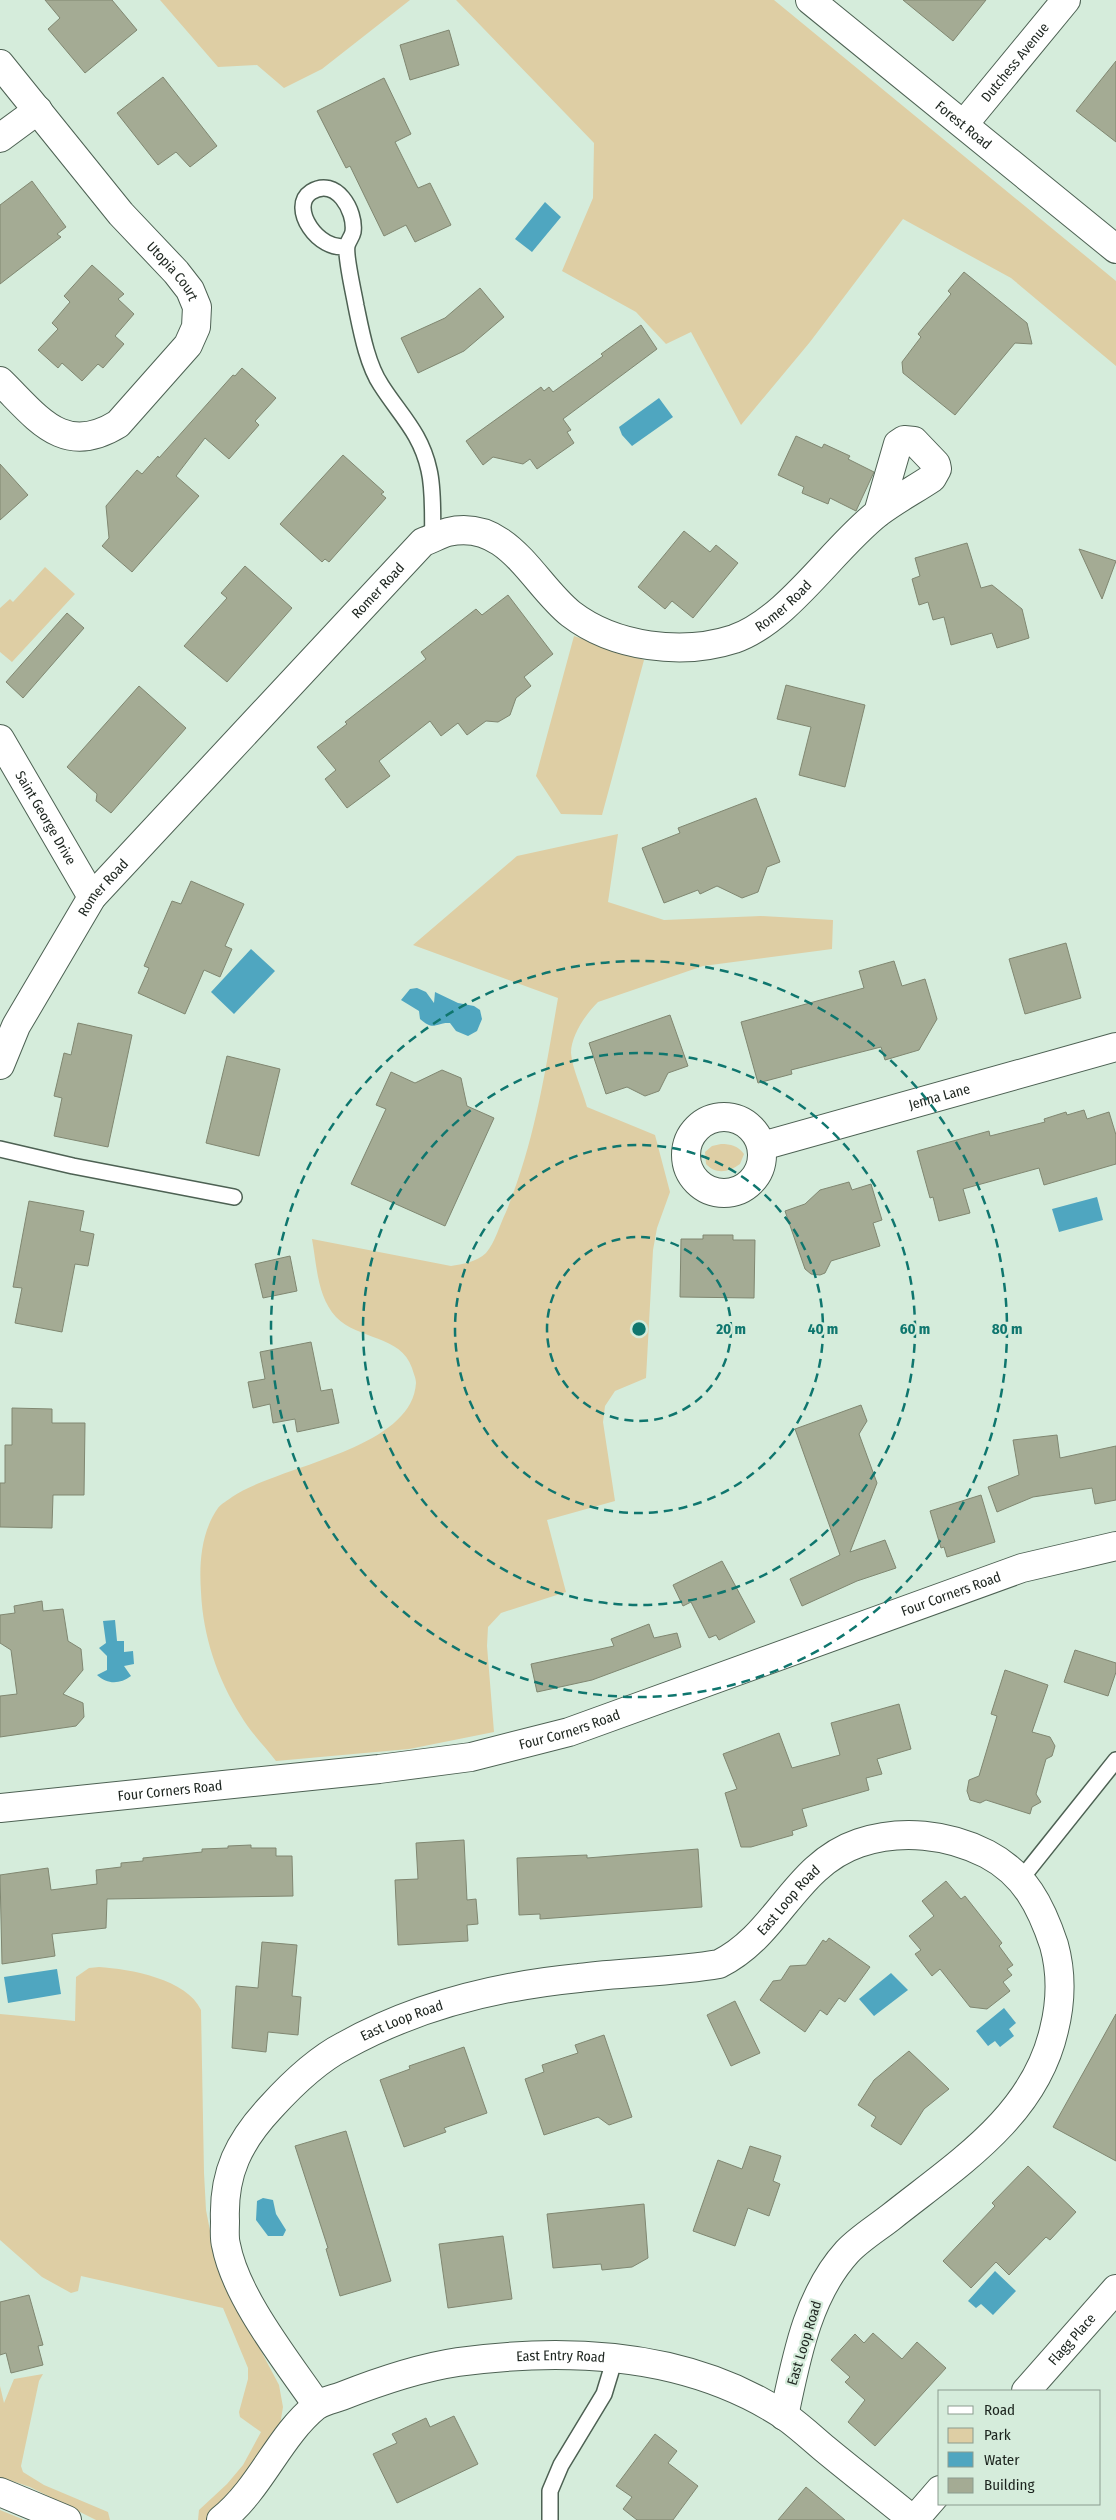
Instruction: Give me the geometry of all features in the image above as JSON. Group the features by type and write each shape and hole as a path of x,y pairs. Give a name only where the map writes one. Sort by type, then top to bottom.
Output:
{"street":[{"name":"Forest Road","path":"810,0 1116,249"},
{"name":"Dutchess Avenue","path":"964,124 1066,0"},
{"name":"Utopia Court","path":"0,64 121,214 190,290 197,307 196,327 188,345 118,424 103,433 86,438 68,435 49,428 0,380"},
{"path":"0,138 38,110"},
{"name":"Romer Road","path":"0,1065 16,1026 92,897 424,542 449,532 470,532 495,538 513,550 542,585 571,614 600,630 633,642 668,648 701,646 733,639 765,624 878,513"},
{"name":"Saint George Drive","path":"0,739 92,897"},
{"name":"Jenna Lane","path":"762,1146 1116,1047"},
{"name":"Four Corners Road","path":"0,1808 379,1769 471,1757 569,1732 1022,1568 1116,1546"},
{"name":"East Loop Road","path":"317,2405 260,2320 240,2284 226,2245 224,2204 231,2164 250,2129 280,2097 342,2046 400,2020 459,1998 522,1984 719,1964 735,1955 757,1936 811,1872 832,1855 858,1843 887,1836 919,1835 949,1840 974,1848 996,1859 1021,1879 1037,1900 1057,1956 1060,1984 1059,2008 1051,2042 1041,2071 1024,2099 992,2136 847,2252 822,2287 807,2325 784,2416"},
{"name":"Flagg Place","path":"1027,2390 1116,2289"},
{"name":"East Entry Road","path":"221,2520 239,2506 290,2434 317,2405 374,2383 431,2366 490,2358 549,2355 615,2358 662,2364 698,2375 734,2390 784,2416 913,2520"},
{"path":"0,2492 67,2520"},
{"path":"913,2520 938,2492"}],"lane":[{"path":"347,246 364,343 380,384 413,428 429,470 433,538"},
{"path":"0,1149 73,1166 234,1198"},
{"path":"1021,1879 1116,1760"},
{"path":"550,2520 550,2491 561,2465 604,2394 615,2358"}],"green space":[{"path":"160,0 410,0 322,69 284,88 257,65 218,67"},
{"path":"456,0 774,0 1116,281 1116,366 1011,278 903,219 810,342 741,425 691,332 666,344 636,312 562,271 593,198 594,143"},
{"path":"45,567 75,594 12,662 0,652 0,608 10,599 13,602"},
{"path":"574,636 644,660 602,815 561,814 536,776"},
{"path":"618,834 608,902 664,920 761,916 833,920 832,949 703,966 598,1002 584,1019 576,1032 571,1053 575,1073 587,1107 655,1135 670,1192 657,1228 653,1250 646,1378 615,1391 605,1406 603,1422 615,1501 547,1520 566,1592 501,1613 488,1627 487,1646 494,1732 409,1749 276,1761 249,1728 232,1702 218,1672 208,1641 202,1608 200,1581 202,1548 208,1527 218,1508 232,1497 280,1475 340,1453 368,1440 392,1425 409,1406 416,1383 412,1368 399,1349 345,1324 330,1309 321,1290 312,1239 451,1266 474,1261 486,1253 495,1239 525,1159 538,1106 558,998 413,945 517,856"},
{"path":"721,1144 734,1146 742,1151 744,1154 740,1164 731,1169 718,1171 706,1164 705,1152 712,1146"},
{"path":"99,1967 141,1973 171,1983 184,1990 194,1999 201,2010 204,2173 206,2210 212,2241 223,2279 279,2385 283,2407 280,2425 272,2442 210,2520 198,2520 199,2510 227,2484 243,2465 261,2432 240,2417 239,2412 248,2379 248,2368 223,2308 81,2276 78,2291 71,2293 42,2277 0,2240 0,2014 75,2021 76,1977 89,1968"},
{"path":"43,2374 39,2381 21,2466 23,2472 44,2485 108,2512 110,2520 96,2520 30,2487 0,2477 0,2386 4,2403 14,2379"},
{"path":"0,2510 22,2519 23,2520 0,2520"}],"water":[{"path":"545,202 561,217 532,252 515,239"},
{"path":"659,398 673,417 632,446 622,435 619,427"},
{"path":"251,949 275,971 234,1014 211,992"},
{"path":"417,988 426,992 434,1003 435,992 458,1003 474,1006 480,1010 482,1019 477,1031 468,1036 456,1031 450,1023 432,1026 425,1023 420,1019 419,1011 401,1000 410,989"},
{"path":"1097,1197 1103,1220 1059,1232 1052,1209"},
{"path":"115,1620 117,1641 124,1641 124,1652 133,1651 134,1664 124,1666 131,1676 123,1681 110,1682 97,1675 107,1670 107,1656 99,1648 106,1643 103,1621"},
{"path":"57,1969 61,1994 8,2003 4,1977"},
{"path":"891,1973 908,1990 874,2016 859,1999"},
{"path":"1004,2008 1016,2023 1009,2029 1014,2036 1000,2047 995,2041 988,2046 976,2031"},
{"path":"263,2198 273,2200 276,2214 286,2230 283,2236 268,2236 256,2220 257,2201"},
{"path":"995,2271 1016,2291 993,2315 981,2304 976,2308 968,2301"}],"building":[{"path":"45,0 112,0 137,30 85,73 48,29 60,18"},
{"path":"903,0 986,0 953,41"},
{"path":"449,30 459,65 410,80 400,45"},
{"path":"1116,61 1116,142 1076,111"},
{"path":"163,77 217,146 190,167 176,152 158,165 117,113"},
{"path":"384,78 411,134 395,142 418,188 430,183 451,225 415,242 406,225 384,236 350,166 346,168 317,111"},
{"path":"32,181 66,227 57,234 61,237 0,284 0,205"},
{"path":"92,265 124,294 118,299 134,314 115,336 124,344 103,368 98,364 82,381 62,363 58,368 38,350 58,329 52,323 70,302 64,296"},
{"path":"964,272 1027,323 1032,344 1015,343 955,415 903,373 902,362 921,337 918,334 951,294 948,291"},
{"path":"480,288 504,317 464,351 418,373 401,338 445,318"},
{"path":"641,325 657,349 563,419 571,430 567,432 574,443 537,469 530,459 523,464 493,457 483,465 466,441 541,387 544,391 549,387 553,392 603,356 601,354"},
{"path":"242,368 276,398 255,421 259,425 229,459 205,438 176,476 199,496 132,572 102,546 109,538 106,506 137,470 142,474 158,456 159,458 233,375 235,376"},
{"path":"796,436 822,448 824,444 850,456 848,459 874,472 856,511 830,498 828,504 802,493 804,487 778,475"},
{"path":"343,455 384,492 381,494 386,498 329,562 325,559 322,562 280,524"},
{"path":"0,464 28,495 0,520"},
{"path":"684,531 710,552 716,545 738,563 693,618 672,601 665,609 638,587"},
{"path":"967,543 981,588 992,585 1022,609 1029,638 997,648 992,633 951,645 944,617 933,620 928,602 919,605 912,579 920,576 915,558"},
{"path":"1079,549 1116,561 1102,599"},
{"path":"245,566 292,608 227,682 184,646 227,598 221,593"},
{"path":"508,595 553,654 524,677 531,686 516,698 510,715 498,722 486,721 467,735 458,723 441,736 430,721 379,761 390,776 347,808 325,779 336,770 317,747 347,724 345,722 426,659 421,652 476,609 482,615"},
{"path":"67,613 84,628 23,698 6,682"},
{"path":"786,685 865,705 845,787 799,775 811,727 777,719"},
{"path":"139,686 186,728 111,813 96,801 97,794 67,767"},
{"path":"756,798 780,862 767,867 758,892 742,898 717,886 700,894 698,890 664,903 642,848 680,833 678,828"},
{"path":"191,881 244,904 225,946 232,949 220,977 204,970 185,1014 138,993 149,968 144,966 172,901 181,904"},
{"path":"1066,943 1081,998 1025,1014 1009,959"},
{"path":"894,961 902,986 925,979 937,1019 919,1050 885,1060 881,1047 791,1070 792,1074 758,1083 741,1022 864,988 859,971"},
{"path":"670,1015 688,1066 668,1073 659,1091 645,1096 627,1087 606,1094 589,1043"},
{"path":"78,1023 132,1035 108,1147 54,1136 62,1098 54,1096 64,1053 71,1055"},
{"path":"227,1056 280,1069 259,1156 206,1143"},
{"path":"442,1070 461,1078 467,1106 494,1118 445,1226 351,1184 386,1109 376,1105 391,1072 415,1083"},
{"path":"1084,1110 1087,1119 1109,1112 1116,1135 1116,1164 1044,1185 1039,1168 963,1189 970,1213 939,1221 933,1197 930,1198 917,1151 989,1131 990,1136 1045,1122 1044,1119 1066,1112 1067,1115"},
{"path":"849,1182 852,1190 871,1184 882,1220 873,1223 880,1246 831,1261 825,1273 820,1275 811,1274 805,1269 785,1211 805,1204 820,1190"},
{"path":"29,1201 84,1211 80,1231 94,1234 88,1266 75,1264 62,1332 15,1323 22,1288 13,1287"},
{"path":"703,1235 733,1235 733,1240 755,1240 754,1298 680,1297 681,1239 703,1239"},
{"path":"290,1256 297,1291 263,1298 255,1264"},
{"path":"311,1342 321,1391 332,1389 339,1423 297,1432 295,1419 273,1423 270,1404 253,1408 248,1382 265,1379 260,1352"},
{"path":"861,1405 867,1421 859,1434 877,1483 850,1552 885,1540 896,1568 857,1581 802,1606 790,1579 840,1555 795,1429"},
{"path":"12,1408 52,1409 52,1423 85,1423 84,1495 53,1495 52,1528 0,1527 0,1483 5,1483 5,1445 12,1445"},
{"path":"1057,1435 1060,1458 1116,1446 1116,1500 1095,1504 1092,1488 1033,1497 997,1512 988,1487 1019,1475 1013,1440"},
{"path":"981,1495 995,1542 947,1557 944,1547 941,1548 930,1511"},
{"path":"722,1561 755,1622 719,1640 716,1635 709,1638 691,1602 683,1606 673,1585"},
{"path":"42,1601 43,1611 63,1609 68,1641 81,1649 83,1670 63,1694 83,1703 84,1717 76,1726 0,1737 0,1696 17,1694 11,1650 0,1643 0,1615 15,1613 14,1606"},
{"path":"649,1624 654,1638 677,1633 681,1647 592,1680 537,1692 531,1664 614,1646 611,1639"},
{"path":"1075,1650 1116,1663 1116,1672 1108,1696 1064,1682"},
{"path":"1005,1670 1048,1685 1032,1732 1050,1737 1055,1746 1052,1756 1046,1759 1036,1794 1041,1802 1032,1807 1030,1814 986,1800 980,1803 970,1800 967,1791 969,1780 979,1776 997,1716 991,1714"},
{"path":"899,1704 911,1749 877,1759 882,1774 866,1778 869,1790 802,1809 807,1826 792,1831 793,1835 751,1847 741,1847 725,1793 737,1789 723,1754 779,1733 792,1768 840,1755 831,1723"},
{"path":"464,1840 467,1900 476,1899 478,1924 467,1925 468,1941 398,1945 395,1880 418,1879 416,1843"},
{"path":"251,1845 251,1848 276,1848 276,1856 292,1856 293,1896 107,1899 106,1928 52,1934 55,1956 2,1964 0,1875 48,1868 51,1890 97,1884 96,1870 121,1867 121,1863 143,1861 143,1858 202,1852 202,1849"},
{"path":"698,1849 702,1907 540,1919 540,1914 519,1915 517,1858 587,1855 587,1858"},
{"path":"946,1881 961,1899 965,1896 1002,1943 999,1946 1013,1965 1007,1969 1012,1975 1003,1982 1010,1991 987,2009 970,2007 940,1969 932,1976 915,1954 921,1950 909,1936 934,1916 922,1901"},
{"path":"829,1938 870,1967 845,2002 839,1998 827,2015 820,2010 805,2032 760,2000 773,1981 781,1980 790,1966 806,1965 823,1940 826,1942"},
{"path":"262,1942 297,1945 292,1996 301,1997 298,2035 268,2032 266,2052 232,2048 236,1986 258,1988"},
{"path":"735,2001 760,2053 731,2066 707,2015"},
{"path":"1116,2014 1116,2161 1053,2127"},
{"path":"604,2035 632,2117 609,2125 598,2117 544,2135 525,2079 544,2072 542,2065 578,2053 575,2045"},
{"path":"464,2047 487,2113 444,2128 446,2132 404,2147 380,2080 410,2069 409,2066"},
{"path":"909,2051 949,2089 924,2109 901,2145 871,2126 876,2117 858,2105 874,2080"},
{"path":"346,2131 391,2281 340,2296 326,2249 328,2248 295,2146"},
{"path":"750,2146 781,2156 773,2181 780,2184 769,2216 748,2208 735,2246 693,2231 718,2160 742,2169"},
{"path":"1028,2166 1076,2212 1050,2240 1046,2237 1009,2275 996,2262 971,2288 943,2261 995,2206 992,2203"},
{"path":"644,2204 648,2258 632,2267 602,2270 601,2264 553,2268 547,2214"},
{"path":"503,2236 512,2299 448,2308 439,2244"},
{"path":"29,2295 43,2345 38,2346 43,2365 11,2373 6,2353 0,2355 0,2302"},
{"path":"873,2333 902,2359 917,2342 946,2368 875,2446 848,2422 865,2400 845,2382 850,2377 831,2360 855,2334 864,2343"},
{"path":"454,2416 478,2464 397,2503 373,2454 397,2443 392,2434 426,2418 430,2427"},
{"path":"655,2434 677,2451 668,2463 698,2486 673,2520 637,2520 623,2509 632,2497 616,2486"},
{"path":"806,2487 845,2520 778,2520"}]}
